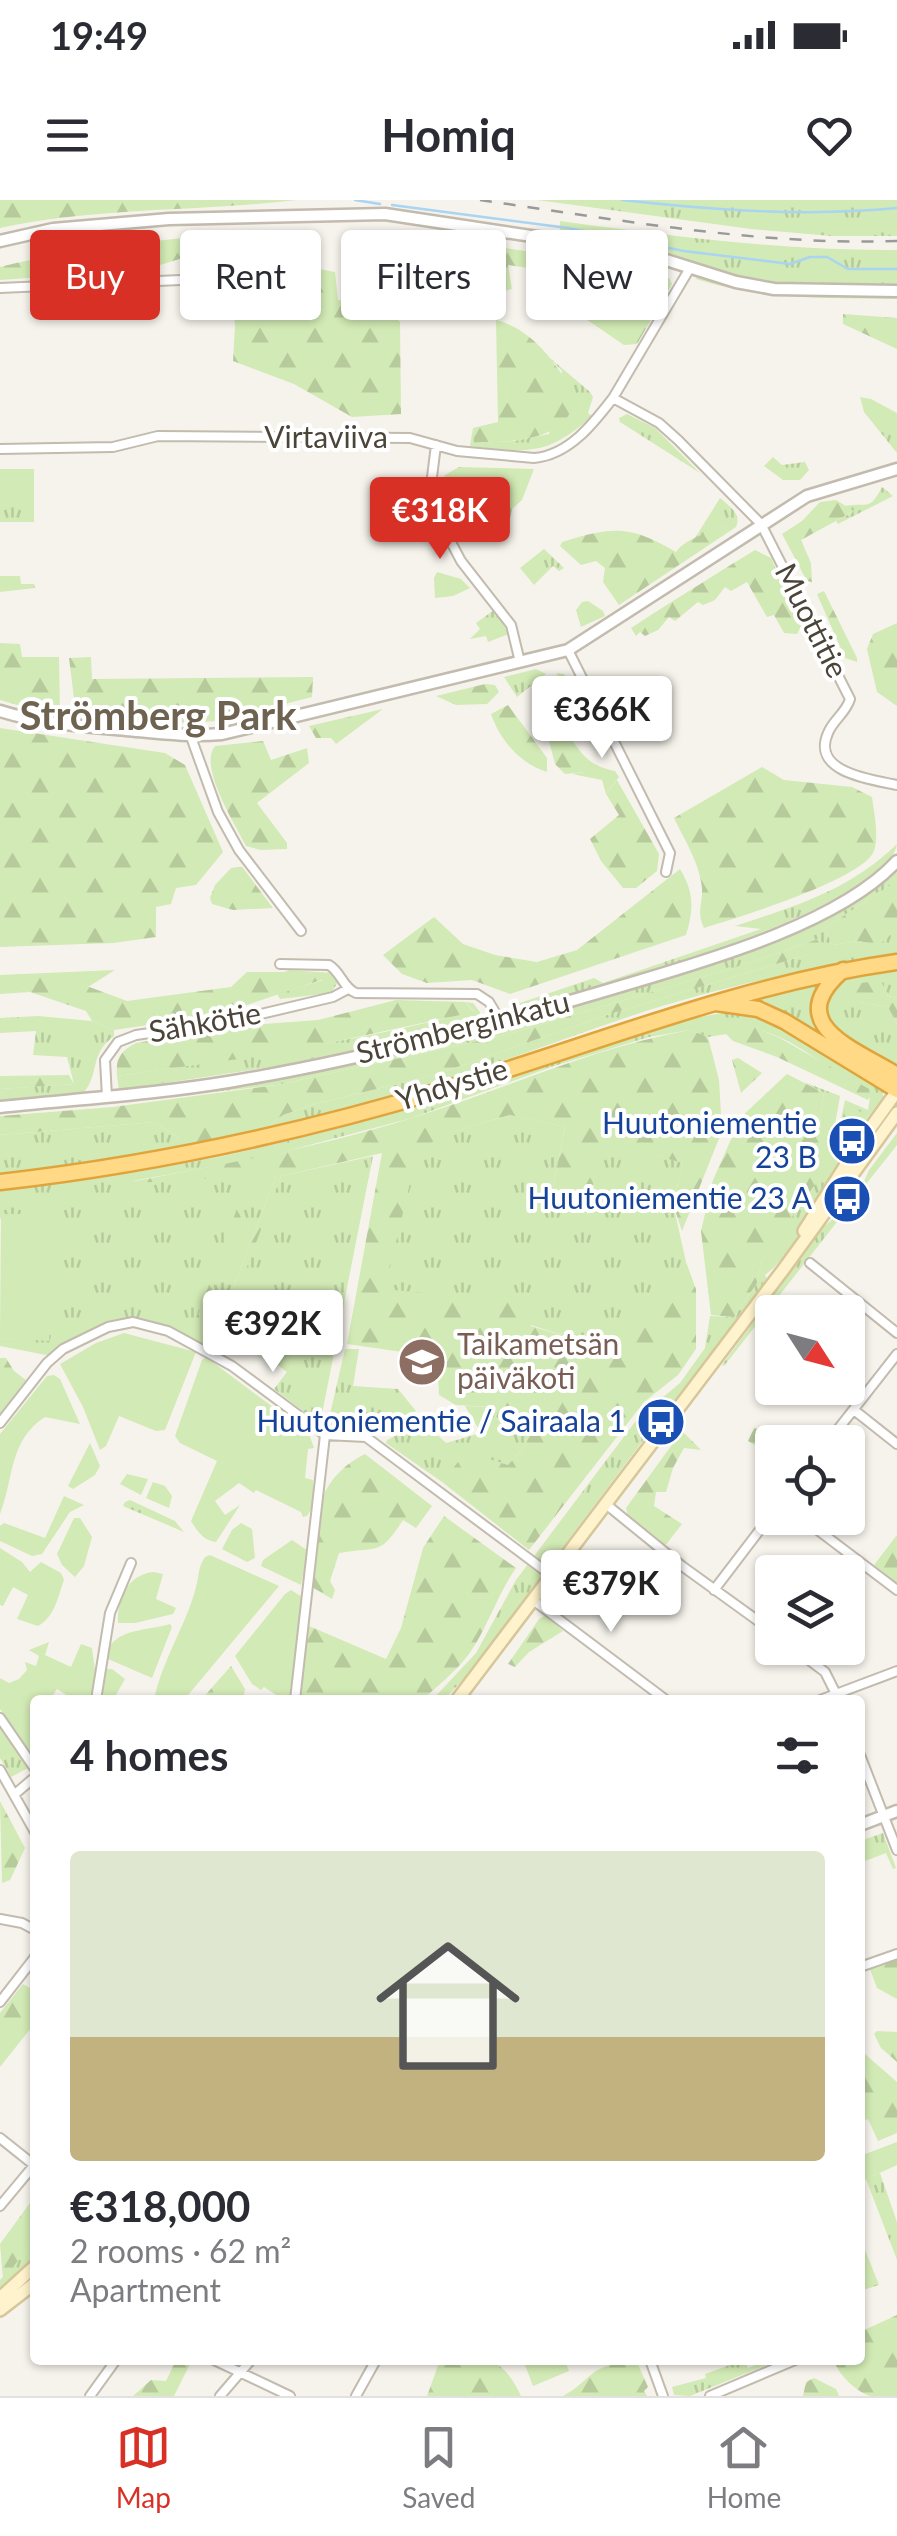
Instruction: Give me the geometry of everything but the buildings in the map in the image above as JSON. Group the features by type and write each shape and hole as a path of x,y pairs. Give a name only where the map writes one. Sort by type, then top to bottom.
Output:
{"highway":[{"name":"Yhdystie","path":"0,1182 84,1173 271,1138 446,1089 710,1002 844,970 897,962"},
{"path":"844,970 825,986 820,996 818,1009 824,1027 897,1074"},
{"path":"710,1002 758,1009 784,1021 897,1091"}],"main road":[{"path":"784,1270 815,1210 897,1091"},
{"path":"460,1695 784,1270 897,1114"},
{"path":"0,2298 30,2271"},
{"path":"0,2310 30,2287"}],"street":[{"path":"0,241 53,229 169,220 384,214 644,253 736,282 774,289 897,291"},
{"name":"Virtaviiva","path":"0,449 113,448 158,436 410,438 474,453 546,457 576,439 614,398 690,268"},
{"path":"0,288 180,280"},
{"path":"614,398 658,423 678,440 761,524"},
{"path":"436,445 432,477 441,523 461,561 511,625 520,662"},
{"path":"0,711 53,723 191,737 248,728 568,650 807,496 897,468"},
{"name":"Muottitie","path":"761,524 850,699 827,734 826,746 832,762 856,776 897,785"},
{"path":"568,650 670,853 666,872"},
{"path":"191,737 218,812 240,850 301,931"},
{"name":"Strömberginkatu","path":"0,1107 233,1081 501,1022 701,963 799,924 844,902 897,861"},
{"path":"280,964 329,964 348,989 356,992 477,994 490,1002 501,1022"},
{"name":"Sähkötie","path":"107,1096 105,1060 118,1042 136,1035 227,1022 333,997 348,989"},
{"path":"810,1262 897,1333"},
{"path":"0,1423 47,1362 63,1349 108,1327 133,1322 168,1331 232,1366 326,1435 366,1437 552,1576"},
{"path":"842,1425 897,1354"},
{"path":"854,1410 897,1444"},
{"path":"296,1695 326,1435"},
{"path":"607,1504 755,1620"},
{"path":"714,1590 756,1535"},
{"path":"824,1535 897,1590"},
{"path":"97,1695 110,1614 131,1563"},
{"path":"533,1600 659,1695"},
{"path":"816,1665 825,1672 836,1695"},
{"path":"842,1695 897,1671"},
{"path":"0,1718 30,1762"},
{"path":"865,1767 897,1850"},
{"path":"0,1770 30,1822"},
{"path":"15,1794 30,1781"},
{"path":"865,1823 897,1810"},
{"path":"0,1920 30,1929"},
{"path":"865,1966 897,1954"},
{"path":"0,2002 30,1963"},
{"path":"0,2138 30,2161"},
{"path":"0,2206 30,2171"},
{"path":"90,2396 112,2365"},
{"path":"223,2365 290,2396"},
{"path":"220,2396 248,2365"},
{"path":"356,2396 373,2365"},
{"path":"652,2365 663,2396"},
{"path":"710,2396 783,2365"}],"green space":[{"path":"0,200 297,200 74,216 0,228"},
{"path":"537,200 897,200 897,236 831,236 751,229"},
{"path":"560,221 631,230 560,230"},
{"path":"668,235 770,245 897,250 897,284 768,282 726,273 668,252"},
{"path":"180,239 180,259 160,265 160,241"},
{"path":"506,248 526,251 526,268 508,265 512,289 506,290"},
{"path":"30,261 30,278 0,280 0,267"},
{"path":"321,269 335,272 341,320 400,322 401,414 352,417 294,384 233,361 235,320 321,320"},
{"path":"698,276 770,294 746,291 696,279"},
{"path":"770,294 897,296 820,298"},
{"path":"843,314 897,318 897,349 843,324"},
{"path":"496,320 533,340 553,361 576,398 561,424 536,437 474,443 473,428 498,422"},
{"path":"587,320 651,320 637,344 624,345"},
{"path":"550,358 590,392 593,397 588,413 592,416 563,439 536,449 470,446 473,428 475,443 549,434 562,371"},
{"path":"860,397 897,413 897,453 864,412"},
{"path":"627,414 655,428 700,473 620,422 619,418"},
{"path":"773,457 782,465 805,462 809,470 800,480 783,480 764,466"},
{"path":"459,467 534,469 510,519 502,519 474,492 453,509 441,481"},
{"path":"0,469 34,469 34,522 0,522"},
{"path":"882,487 893,496 838,524 836,521 853,512 845,506 871,503"},
{"path":"720,498 736,514 736,527 727,533 719,525 705,536 695,538"},
{"path":"836,500 854,511 801,540 811,563 812,582 807,581 782,534 820,502"},
{"path":"719,525 727,533 619,605 603,582 605,568 596,561 581,565 560,546 580,537 621,531 646,537 676,552"},
{"path":"544,549 564,568 559,571 553,566 534,585 520,568"},
{"path":"755,550 771,558 801,626 797,634 784,633 774,615 767,617 747,582 731,591 725,587 715,600 703,605 698,602 675,621 669,617 658,630 636,636 631,628"},
{"path":"437,572 461,579 470,588 453,596 435,598"},
{"path":"0,576 20,576 21,584 34,584 35,588 0,592"},
{"path":"824,591 857,662 845,658 817,594"},
{"path":"588,601 605,616 581,627 576,610"},
{"path":"494,610 509,634 488,642 486,636 470,639 480,629 476,623"},
{"path":"897,623 897,706 877,692 867,649 873,634"},
{"path":"0,643 20,644 22,657 59,657 60,717 0,700"},
{"path":"91,657 92,679 313,677 312,697 217,721 158,724 76,715 69,658"},
{"path":"536,669 546,674 517,697 504,677"},
{"path":"556,673 564,674 583,704 572,740 590,761 615,771 619,777 606,794 602,780 572,774 585,772 563,735 572,718 564,711 578,700"},
{"path":"495,685 499,692 487,704 456,705 436,696"},
{"path":"508,705 547,758 547,772 520,757 500,733 491,714"},
{"path":"383,709 336,744 331,738 316,738 309,726"},
{"path":"0,728 165,753 185,765 223,852 196,885 176,888 171,904 156,907 156,937 113,943 0,947"},
{"path":"563,735 586,772 565,774 555,764 549,741"},
{"path":"263,741 271,760 307,748 309,763 257,803 287,843 287,849 246,846 214,781 211,755 215,746"},
{"path":"762,767 784,780 852,787 872,797 874,851 865,862 824,885 704,928 698,870 674,818"},
{"path":"617,780 659,854 657,871 636,888 623,888 601,861 590,839 619,815 606,794"},
{"path":"897,844 881,869 844,894 792,920 608,986 525,1011 508,1007 594,978 603,983 761,929 735,926 841,885"},
{"path":"243,867 273,908 233,910 212,904 215,885 231,868"},
{"path":"680,869 691,901 686,935 510,994 472,980 427,983 402,974 383,955 434,917 463,944 495,955 537,962 577,950"},
{"path":"897,869 897,881 825,928 832,945 859,941 879,944 897,929 897,954 697,996 438,1083 326,1115 280,1126 188,1146 0,1175 0,1135 155,1122 179,1138 264,1129 283,1115 315,1104 434,1075 610,1014 806,955 823,944 818,939 505,1035 277,1085 213,1092 506,1025 622,993 766,944 820,920"},
{"path":"897,881 897,929 879,945 859,941 832,945 825,928"},
{"path":"818,939 824,944 806,955 610,1014 434,1075 315,1104 283,1115 264,1129 199,1142 179,1138 155,1122 0,1135 0,1116 113,1107 277,1085 505,1035"},
{"path":"115,970 88,987 76,982 18,985 30,992 0,994 0,975"},
{"path":"289,970 333,973 338,982 331,993 280,999 277,994 323,980 308,972 285,972"},
{"path":"897,970 897,998 888,996 885,990 859,1002 888,1007 897,1024 897,1068 841,1034 825,1012 838,980"},
{"path":"247,972 308,972 324,979 217,1015 114,1030 92,1021 86,1011 30,992 18,985 17,974 76,982 127,1001 231,987"},
{"path":"823,981 814,1002 814,1014 884,1071 742,1002"},
{"path":"881,981 888,996 897,998 897,1024 888,1007 859,1002 853,997 860,983"},
{"path":"396,1000 465,1002 474,1012 282,1053 117,1076 120,1056 136,1043 238,1026 318,1020"},
{"path":"465,1002 473,1003 480,1012 478,1023 278,1066 119,1090 117,1076 341,1041 474,1011"},
{"path":"736,1011 778,1023 883,1091 883,1097 846,1146 839,1129 845,1100 868,1110 870,1097 784,1039 746,1026 726,1024 726,1034 708,1037 690,1030 649,1037 554,1066 412,1118 260,1158 132,1181 250,1175 199,1315 256,1177 276,1176 221,1321 281,1176 373,1156 321,1419 311,1417 274,1389 287,1372 232,1330 216,1350 172,1330 131,1319 51,1356 0,1346 0,1338 49,1340 2,1214 0,1220 0,1190 149,1170 297,1139 394,1112 606,1041 692,1018"},
{"path":"38,1016 92,1021 114,1030 114,1036 101,1050 84,1092 0,1101 0,1089 74,1084 67,1057 33,1055 36,1031 0,1033 0,1018"},
{"path":"726,1023 748,1024 780,1038 869,1089 870,1097 868,1100 733,1041 726,1034"},
{"path":"690,1030 708,1037 719,1080 722,1131 682,1231 673,1204 683,1163 602,1141 587,1215 549,1208 565,1127 510,1115 455,1131 418,1149 385,1289 529,1304 531,1326 609,1349 686,1262 696,1289 696,1349 678,1375 644,1402 529,1550 442,1482 466,1452 508,1465 527,1444 525,1429 492,1407 456,1405 439,1395 437,1357 347,1344 382,1153 281,1176 226,1323 221,1321 276,1176 256,1178 202,1315 198,1315 249,1176 120,1184 376,1129 584,1058"},
{"path":"738,1058 762,1073 741,1093 732,1060"},
{"path":"787,1074 824,1093 820,1124 834,1157 762,1260 757,1283 734,1317 711,1315 701,1231 713,1180 741,1117"},
{"path":"69,1075 74,1084 0,1089 0,1076"},
{"path":"804,1082 840,1096 834,1130 846,1154 809,1219 676,1403 659,1419 468,1674 449,1695 437,1695 476,1653 516,1580 638,1418 680,1383 705,1348 710,1316 734,1317 757,1283 762,1260 783,1227 825,1139 820,1124 824,1093"},
{"path":"849,1103 863,1114 847,1138 841,1129"},
{"path":"511,1115 565,1127 549,1208 588,1214 601,1140 683,1163 673,1204 686,1262 609,1350 531,1325 384,1289 418,1148 454,1131"},
{"path":"897,1133 897,1145 859,1193 869,1170"},
{"path":"857,1183 851,1204 780,1295 773,1295 824,1226 839,1212"},
{"path":"1,1214 34,1214 59,1227 49,1341 0,1338"},
{"path":"755,1320 755,1326 722,1365"},
{"path":"124,1333 196,1352 165,1430 156,1431 119,1416 106,1446 100,1450 60,1364 96,1343"},
{"path":"345,1349 359,1349 353,1386 398,1389 416,1411 375,1435 328,1423"},
{"path":"206,1357 309,1434 314,1448 308,1449 305,1478 313,1480 313,1506 307,1516 239,1483 215,1501 225,1515 240,1505 216,1542 204,1538 193,1525 191,1521 217,1461 180,1443 175,1436"},
{"path":"0,1358 6,1358 26,1380 0,1414"},
{"path":"47,1376 60,1379 80,1424 45,1417 33,1426 14,1461 0,1514 0,1434"},
{"path":"465,1406 492,1407 525,1429 527,1444 508,1465 466,1453 442,1482 386,1443 424,1422 446,1443 481,1433"},
{"path":"754,1428 755,1428 755,1445 748,1441"},
{"path":"682,1431 701,1450 684,1448 666,1492 656,1492 654,1506 682,1524 665,1546 628,1516 626,1508"},
{"path":"90,1443 100,1466 95,1475 73,1489 68,1486"},
{"path":"365,1454 432,1506 416,1528 403,1520 383,1545 339,1553 330,1581 335,1590 332,1599 312,1587 322,1498 339,1472"},
{"path":"127,1474 148,1479 141,1495 120,1484"},
{"path":"153,1482 165,1486 172,1496 169,1508 146,1498"},
{"path":"64,1496 84,1505 70,1512 42,1554 32,1556 0,1541 0,1526 4,1523 45,1538"},
{"path":"130,1500 175,1521 184,1532 123,1506"},
{"path":"444,1516 516,1568 469,1654 428,1695 300,1695 309,1626 386,1659 401,1628 423,1548"},
{"path":"74,1518 80,1518 92,1537 84,1566 75,1577 57,1554"},
{"path":"241,1523 252,1529 255,1558 247,1562 222,1549 232,1530"},
{"path":"897,1535 897,1583 874,1565"},
{"path":"292,1540 308,1551 301,1585 261,1566 263,1560"},
{"path":"0,1548 30,1572 41,1562 61,1573 64,1580 55,1606 38,1626 17,1619 28,1595 13,1587 3,1606 0,1605"},
{"path":"210,1555 279,1586 188,1695 156,1695 192,1601 205,1557"},
{"path":"154,1572 163,1574 156,1599 176,1608 173,1614 118,1623 126,1589 137,1577"},
{"path":"291,1590 302,1597 292,1695 276,1695 252,1684 235,1656"},
{"path":"546,1615 563,1631 529,1652 515,1667 508,1664 539,1619"},
{"path":"170,1624 152,1678 108,1659 106,1653 111,1645 124,1635"},
{"path":"49,1642 45,1655 71,1667 81,1644 92,1648 95,1671 92,1695 67,1695 57,1689 53,1695 30,1695 30,1752 0,1709 0,1678 9,1683 27,1670 25,1662 36,1666 39,1656 29,1650"},
{"path":"231,1666 245,1689 244,1695 205,1695"},
{"path":"104,1669 112,1669 125,1679 116,1695 101,1695"},
{"path":"0,1723 30,1767 11,1777 0,1758"},
{"path":"0,1801 25,1848 10,1880 2,1883"},
{"path":"883,1833 896,1868 893,1869 886,1853 865,1861 865,1839"},
{"path":"897,1958 897,1999 877,1988 870,1969"},
{"path":"23,1984 30,1988 30,2029 0,2067 0,2013"},
{"path":"897,2032 897,2062 881,2048 874,2034"},
{"path":"865,2054 897,2082 897,2133 878,2141 868,2119 865,2120"},
{"path":"897,2142 897,2165 865,2180 865,2154"},
{"path":"880,2173 897,2222 897,2260 866,2179"},
{"path":"30,2203 30,2246 3,2279 0,2244"},
{"path":"30,2246 30,2266 0,2291 0,2280"},
{"path":"865,2250 879,2285 865,2289"},
{"path":"897,2315 897,2396 870,2396 859,2391 839,2371 836,2365 865,2365 865,2330"},
{"path":"174,2365 190,2365 174,2396 133,2396 151,2380 166,2381"},
{"path":"438,2365 498,2365 521,2396 427,2396"},
{"path":"525,2365 567,2365 569,2371 533,2386"},
{"path":"638,2365 648,2387 644,2391 647,2396 563,2396 603,2367"},
{"path":"730,2365 767,2365 690,2396 674,2395 672,2387 706,2378 705,2374"},
{"path":"814,2378 836,2389 839,2396 803,2396 806,2382"}],"waterway":[{"path":"355,200 380,204"},
{"path":"622,200 760,211 897,208"},
{"path":"392,205 568,228 684,251 790,264 810,257 827,257 848,269 897,269"}],"railway":[{"path":"480,200 741,235 897,241"}],"place":[{"name":"Huutoniementie 23 B","path":"852,1141"},
{"name":"Huutoniementie 23 A","path":"847,1199"},
{"name":"Taikametsän päiväkoti","path":"422,1362"},
{"name":"Huutoniementie / Sairaala 1","path":"661,1422"}],"district":[{"name":"Strömberg Park","path":"158,716"}]}
